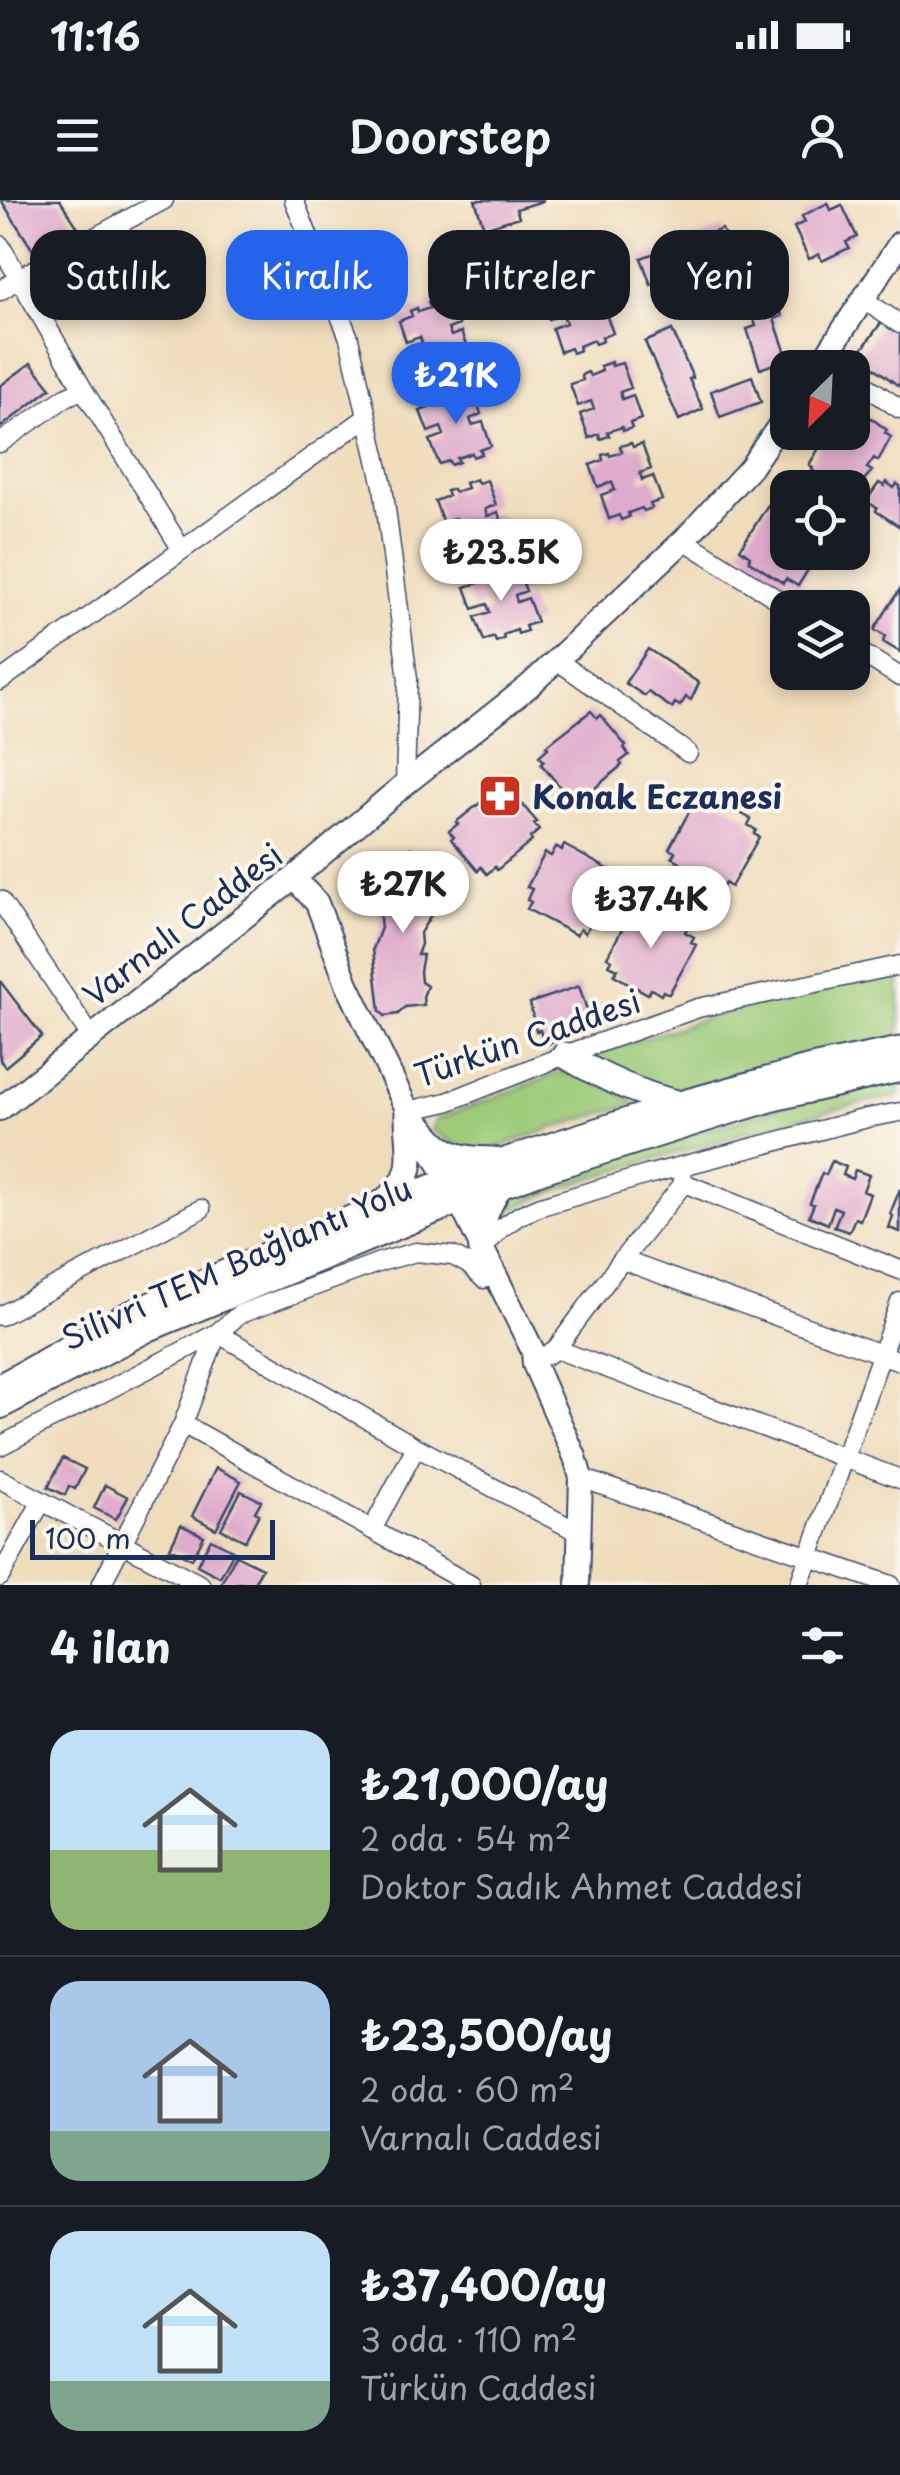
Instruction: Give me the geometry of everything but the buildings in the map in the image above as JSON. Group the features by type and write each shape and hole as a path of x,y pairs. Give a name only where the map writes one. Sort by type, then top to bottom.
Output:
{"highway":[{"path":"448,1194 508,1160 680,1104 811,1068 900,1050"},
{"path":"565,1055 650,1097 680,1104"},
{"path":"448,1194 500,1186 742,1108 900,1069"},
{"path":"408,1110 446,1153 470,1159 508,1160"},
{"path":"376,1208 400,1188 409,1171 408,1110"},
{"path":"482,1250 480,1229 500,1186"},
{"name":"Silivri TEM Bağlantı Yolu","path":"0,1387 128,1316 376,1208 448,1194"},
{"name":"Silivri TEM Bağlantı Yolu","path":"0,1406 149,1328 448,1194"}],"main road":[{"path":"836,350 898,249"},
{"name":"Varnalı Caddesi","path":"0,1109 294,878 529,686 684,540 750,468 770,439"},
{"path":"294,878 317,904 347,984 448,1194 484,1279 523,1355 534,1364"},
{"path":"448,1194 482,1250 533,1351 534,1364 575,1458 581,1478 580,1585"}],"street":[{"path":"0,291 164,200"},
{"path":"294,200 349,338 382,486 408,678 405,784"},
{"path":"0,244 82,390 182,550"},
{"path":"864,300 900,324"},
{"path":"870,388 900,409"},
{"path":"0,443 82,390"},
{"path":"0,681 367,418"},
{"path":"684,540 770,595"},
{"path":"870,658 900,677"},
{"path":"555,659 688,753"},
{"path":"0,900 92,1038"},
{"name":"Türkün Caddesi","path":"408,1110 447,1102 698,1008 900,965"},
{"path":"482,1250 500,1229 541,1206 681,1175 867,1118 900,1112"},
{"path":"867,1118 900,1126"},
{"path":"534,1364 556,1349 681,1175"},
{"path":"681,1175 900,1270"},
{"path":"0,1316 201,1208"},
{"path":"0,1446 217,1334 240,1314 380,1262 416,1252 453,1256 484,1279"},
{"path":"622,1260 900,1361"},
{"path":"799,1585 900,1302"},
{"path":"101,1585 183,1424 217,1334"},
{"path":"217,1334 416,1447 580,1533"},
{"path":"556,1349 900,1479"},
{"path":"183,1424 471,1585"},
{"path":"372,1530 416,1447"},
{"path":"581,1478 891,1585"},
{"path":"0,1479 202,1585"},
{"path":"0,1577 42,1501"}],"green space":[{"path":"900,978 900,1036 813,1053 693,1087 671,1089 647,1086 599,1063 599,1053 772,997 838,984"},
{"path":"564,1071 602,1082 635,1104 488,1151 471,1153 431,1130 437,1119"},
{"path":"900,1079 900,1096 791,1120 608,1173 533,1200 488,1223 504,1196 580,1169 804,1099"}],"place":[{"name":"Konak Eczanesi","path":"500,796"}]}
